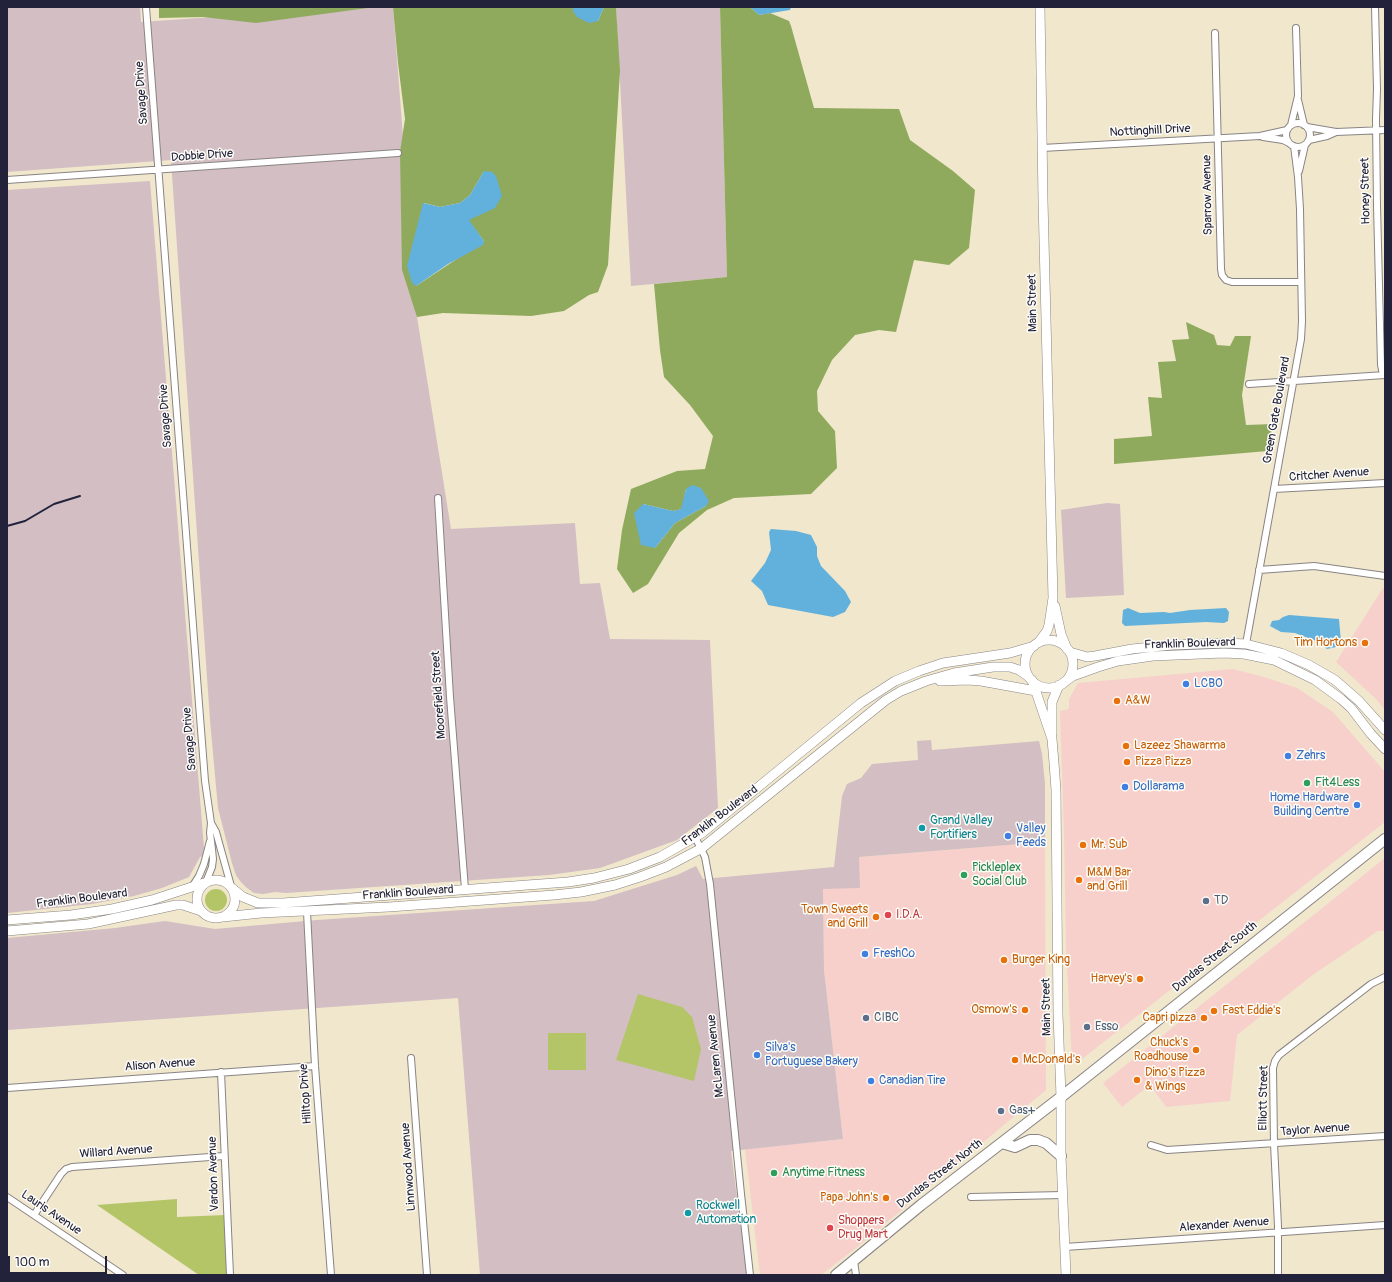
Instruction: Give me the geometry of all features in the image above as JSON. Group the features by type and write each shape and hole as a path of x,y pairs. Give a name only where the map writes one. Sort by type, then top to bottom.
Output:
{"main road":[{"name":"Main Street","path":"1036,644 1047,631 1053,598 1040,7"},
{"name":"Main Street","path":"1053,598 1061,634 1068,650"},
{"path":"1050,640 1056,641 1068,650 1072,665 1071,672 1061,684 1051,687 1044,687 1031,679 1027,672 1026,660 1027,654 1036,644 1050,640"},
{"name":"Franklin Boulevard","path":"1068,650 1087,657 1132,649 1227,642 1246,644 1281,652 1320,671 1340,684 1359,701 1385,730"},
{"name":"Franklin Boulevard","path":"232,887 243,896 258,903 283,903 568,882 594,878 629,869 660,857 696,837 861,704 895,681 943,663 1010,653 1036,644"},
{"name":"Franklin Boulevard","path":"1061,684 1073,676 1098,667 1118,661 1153,656 1224,653 1244,654 1274,660 1315,680 1341,699 1351,708 1385,749"},
{"name":"Franklin Boulevard","path":"223,917 261,913 389,907 581,892 640,878 666,867 702,848 886,700 902,691 926,681 954,673 1003,666 1019,670 1031,679"},
{"name":"Main Street","path":"1031,679 1052,739"},
{"path":"926,681 968,680 1014,686 1036,691"},
{"name":"Main Street","path":"1061,684 1052,702 1052,739 1056,790 1058,1014 1061,1096 1061,1156 1066,1275"},
{"name":"Dundas Street South","path":"1061,1096 1385,838"},
{"path":"221,880 232,887 236,898 235,904 229,914 217,919 205,915 201,911 197,899 198,893 205,883 221,880"},
{"name":"Franklin Boulevard","path":"7,920 71,915 112,909 152,900 205,883"},
{"name":"Franklin Boulevard","path":"7,932 88,924 176,905 183,905 201,911"},
{"name":"Dundas Street North","path":"836,1275 921,1205 1061,1096"},
{"path":"1002,1143 1015,1147 1030,1140 1041,1140 1061,1156"}],"street":[{"name":"Savage Drive","path":"146,7 200,720 205,781 211,823 210,833 213,859 209,876 205,883"},
{"name":"Honey Street","path":"1374,7 1377,89 1376,130 1381,365 1384,375"},
{"path":"1296,28 1298,96 1305,126 1310,133 1307,143"},
{"name":"Sparrow Avenue","path":"1215,34 1222,275 1226,280 1232,282 1301,282"},
{"path":"1298,96 1286,137 1292,145 1299,147 1336,132"},
{"path":"1289,128 1298,123 1305,126 1336,132 1385,130"},
{"name":"Nottinghill Drive","path":"1260,136 1289,128"},
{"name":"Nottinghill Drive","path":"1042,148 1260,136 1283,140 1292,145"},
{"name":"Green Gate Boulevard","path":"1298,176 1307,143"},
{"name":"Green Gate Boulevard","path":"1246,644 1301,339 1302,321 1298,176 1292,145"},
{"name":"Dobbie Drive","path":"7,180 398,153"},
{"path":"1249,384 1384,375"},
{"name":"Critcher Avenue","path":"1274,489 1385,483"},
{"name":"Moorefield Street","path":"438,498 450,697 465,889"},
{"path":"1259,570 1314,566 1385,576"},
{"name":"Savage Drive","path":"211,823 216,832 232,887"},
{"name":"McLaren Avenue","path":"696,837 706,857 710,884 738,1171 750,1275"},
{"path":"192,887 204,864 211,839"},
{"name":"Hilltop Drive","path":"307,912 315,1066 331,1275"},
{"name":"Elliott Street","path":"1278,1275 1274,1144 1273,1068 1275,1060 1279,1055 1371,984 1385,977"},
{"name":"Linnwood Avenue","path":"411,1058 428,1275"},
{"name":"Alison Avenue","path":"7,1088 315,1066"},
{"name":"Vardon Avenue","path":"221,1072 230,1275"},
{"name":"Taylor Avenue","path":"1151,1145 1167,1150 1385,1136"},
{"name":"Willard Avenue","path":"34,1214 61,1174 66,1169 72,1167 224,1156"},
{"path":"971,1196 1063,1195"},
{"name":"Lauris Avenue","path":"7,1197 123,1275"},
{"name":"Alexander Avenue","path":"1065,1247 1385,1225"},
{"path":"854,1261 856,1275"}],"shaded area":[{"path":"7,7 140,7 141,22 358,7 393,7 417,317 451,529 575,523 580,584 600,583 610,639 710,640 718,808 677,840 600,868 549,875 286,893 275,892 263,894 254,893 240,881 236,875 232,863 218,808 210,720 171,160 7,172"},
{"path":"616,7 720,7 727,277 631,286"},
{"path":"150,181 204,848 203,856 200,857 189,877 162,888 134,896 92,904 7,913 7,190"},
{"path":"1107,503 1120,504 1124,595 1066,598 1061,510"},
{"path":"1383,588 1385,588 1385,710 1376,699 1336,662"},
{"path":"1233,669 1297,688 1333,712 1385,772 1385,822 1082,1059 1072,1063 1066,947 1060,711 1069,709 1069,699 1078,683"},
{"path":"931,740 932,750 1039,741 1045,784 1045,842 859,857 860,888 823,889 824,970 843,1139 731,1151 747,1275 480,1275 458,998 7,1030 7,938 115,928 165,921 215,929 317,920 594,901 677,875 696,866 703,879 834,867 842,796 847,784 861,778 872,764 918,760 917,741"},
{"path":"1045,842 1046,1090 856,1248 821,1275 760,1275 745,1149 843,1139 824,970 823,889 859,857"},
{"path":"1385,858 1385,931 1378,931 1314,974 1237,1035 1230,1101 1166,1107 1150,1085 1122,1107 1103,1083"}],"green space":[{"path":"159,7 375,7 256,23 203,17 159,18"},
{"path":"393,7 573,7 573,11 598,21 604,7 616,7 620,71 608,265 598,292 589,295 564,311 531,316 443,313 417,317 402,270 400,152 405,119","holes":["484,171 468,220 484,241 416,286 424,203 440,207 460,203 470,195"]},
{"path":"720,7 750,7 759,15 770,13 789,21 814,108 899,109 910,140 953,171 975,190 969,248 949,265 914,260 896,332 879,330 855,335 832,360 817,391 818,411 835,431 837,468 811,494 734,498 707,510 679,533 648,584 633,593 617,569 622,530 631,489 677,471 705,469 713,436 690,405 664,377 654,284 727,277","holes":["686,489 706,506 675,523 655,548 643,504 673,511 682,509"]},
{"path":"1186,322 1214,335 1217,345 1230,346 1235,336 1251,336 1242,395 1246,425 1273,424 1268,451 1114,464 1114,439 1152,436 1148,397 1162,398 1158,362 1176,361 1172,340 1189,339"},
{"path":"216,889 224,892 227,900 224,908 216,911 208,908 205,900 208,892"},
{"path":"638,994 682,1007 692,1017 701,1049 694,1081 616,1060"},
{"path":"548,1033 586,1033 586,1070 548,1070"},
{"path":"177,1199 177,1217 225,1215 230,1275 199,1275 97,1205"}],"water":[{"path":"573,7 604,7 598,21 589,23 577,17 573,11"},
{"path":"750,7 791,7 790,10 759,15"},
{"path":"484,171 492,172 496,176 502,196 495,208 469,220 484,241 483,245 448,264 416,286 412,283 407,266 423,203 440,207 460,203 470,195"},
{"path":"692,485 701,488 709,501 706,506 675,523 655,548 641,545 634,513 643,504 673,511 681,509 686,489"},
{"path":"771,529 796,531 811,535 817,547 817,556 821,566 845,591 851,602 845,612 833,617 768,605 762,591 751,581 765,563 771,550 769,532"},
{"path":"1128,608 1140,613 1170,613 1190,610 1226,608 1229,612 1228,621 1224,623 1206,622 1125,626 1122,623 1123,610"},
{"path":"1289,615 1339,619 1341,642 1336,647 1327,649 1319,642 1295,633 1281,632 1270,626 1272,621 1279,620"}],"railway":[{"path":"7,526 25,521 54,504 80,496"}],"place":[{"name":"Tim Hortons","path":"1365,643"},
{"name":"LCBO","path":"1186,684"},
{"name":"A&W","path":"1117,701"},
{"name":"Lazeez Shawarma","path":"1126,746"},
{"name":"Zehrs","path":"1288,756"},
{"name":"Pizza Pizza","path":"1127,762"},
{"name":"Fit4Less","path":"1307,783"},
{"name":"Dollarama","path":"1125,787"},
{"name":"Home Hardware Building Centre","path":"1357,805"},
{"name":"Grand Valley Fortifiers","path":"922,828"},
{"name":"Valley Feeds","path":"1008,836"},
{"name":"Mr. Sub","path":"1083,845"},
{"name":"Pickleplex Social Club","path":"964,875"},
{"name":"M&M Bar and Grill","path":"1079,880"},
{"name":"TD","path":"1206,901"},
{"name":"I.D.A.","path":"888,915"},
{"name":"Town Sweets and Grill","path":"876,917"},
{"name":"FreshCo","path":"865,954"},
{"name":"Burger King","path":"1004,960"},
{"name":"Harvey's","path":"1140,979"},
{"name":"Osmow's","path":"1025,1010"},
{"name":"Fast Eddie's","path":"1214,1011"},
{"name":"CIBC","path":"866,1018"},
{"name":"Capri pizza","path":"1204,1018"},
{"name":"Esso","path":"1087,1027"},
{"name":"Chuck's Roadhouse","path":"1196,1050"},
{"name":"Silva's Portuguese Bakery","path":"757,1055"},
{"name":"McDonald's","path":"1015,1060"},
{"name":"Dino's Pizza & Wings","path":"1137,1080"},
{"name":"Canadian Tire","path":"871,1081"},
{"name":"Gas+","path":"1001,1111"},
{"name":"Anytime Fitness","path":"774,1173"},
{"name":"Papa John's","path":"886,1198"},
{"name":"Rockwell Automation","path":"688,1213"},
{"name":"Shoppers Drug Mart","path":"830,1228"}]}
